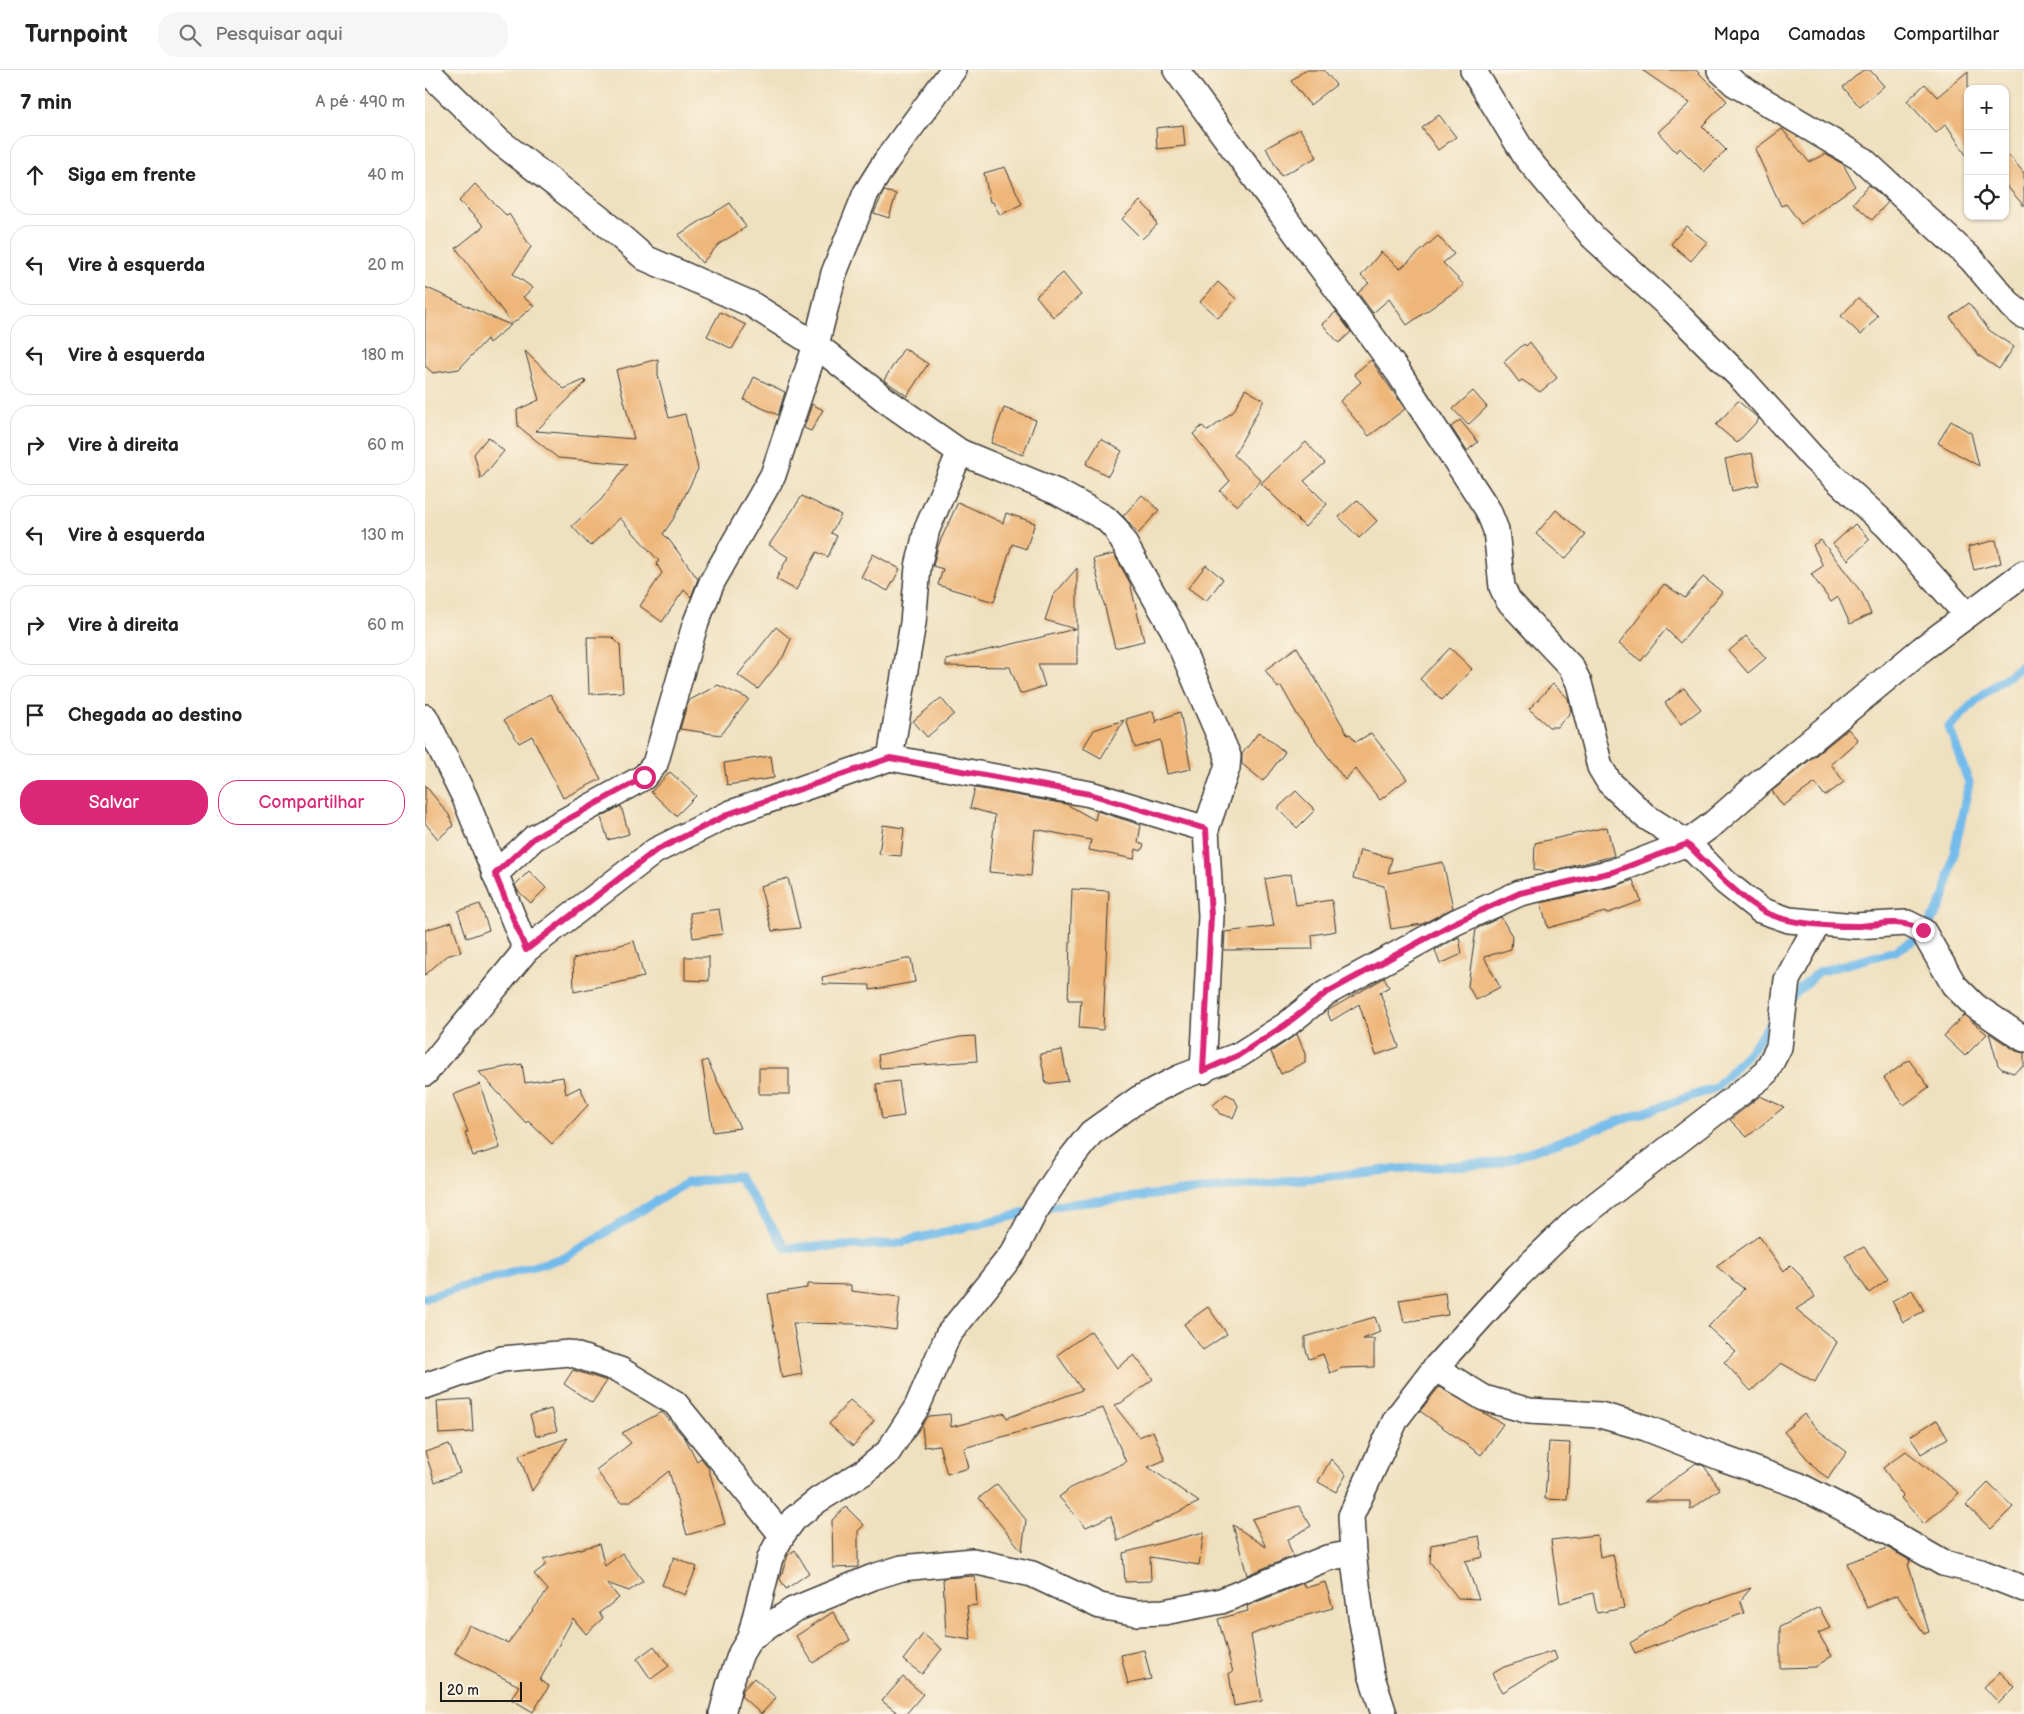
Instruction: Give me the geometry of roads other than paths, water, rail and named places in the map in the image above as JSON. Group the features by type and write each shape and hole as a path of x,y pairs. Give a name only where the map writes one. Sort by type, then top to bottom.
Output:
{"street":[{"path":"426,70 499,141 599,218 645,258 751,304 816,346 887,402 960,452 1057,492 1105,518 1116,529 1173,630 1228,756 1227,768 1206,829 1211,916 1203,1071"},
{"path":"495,874 534,838 644,777 655,764 695,625 711,582 773,475 816,346 834,273 866,193 886,161 953,70"},
{"path":"1176,70 1398,372 1487,510 1496,530 1502,587 1508,600 1571,667 1579,683 1600,767 1609,782 1645,816 1687,844 1725,882 1759,910 1789,920 1855,926 1907,923 1923,930 1954,985 1975,1006 2024,1039"},
{"path":"1473,70 1526,157 1593,237 1673,310 1743,380 1813,458 1887,526 1967,615"},
{"path":"1721,70 1735,84 1862,159 1971,259 2011,306 2024,316"},
{"path":"890,758 913,623 917,567 927,529 960,452"},
{"path":"721,1714 741,1653 750,1638 771,1558 782,1535 794,1518 818,1500 864,1472 888,1452 917,1407 948,1335 1014,1252 1035,1211 1091,1133 1140,1098 1179,1078 1203,1071 1239,1055 1285,1025 1326,993 1456,922 1520,893 1613,872 1687,844 1922,649 2024,573"},
{"path":"425,717 465,798 526,950"},
{"path":"425,1072 526,950 655,851 731,813 890,758 1090,794 1206,829"},
{"path":"1384,1714 1371,1674 1353,1553 1351,1516 1369,1473 1396,1419 1407,1401 1435,1368 1518,1276 1575,1221 1765,1074 1779,1047 1787,980 1818,923"},
{"path":"425,1386 502,1359 569,1353 620,1370 675,1403 782,1535"},
{"path":"1435,1368 1484,1398 1529,1411 1600,1415 1647,1428 1798,1485 1889,1532 1943,1563 1981,1572 2024,1589"},
{"path":"750,1638 793,1610 873,1577 902,1568 973,1561 1032,1574 1100,1606 1137,1613 1174,1610 1221,1600 1327,1558 1353,1553"}],"waterway":[{"path":"1791,998 1818,972 1895,951 1918,938 1937,912 1945,895 1969,783 1949,727 1980,697 2024,664"},
{"path":"425,1298 566,1257 686,1183 738,1176 786,1248 893,1244 1060,1205 1387,1170 1497,1163 1715,1088 1751,1050 1775,1017"}]}
